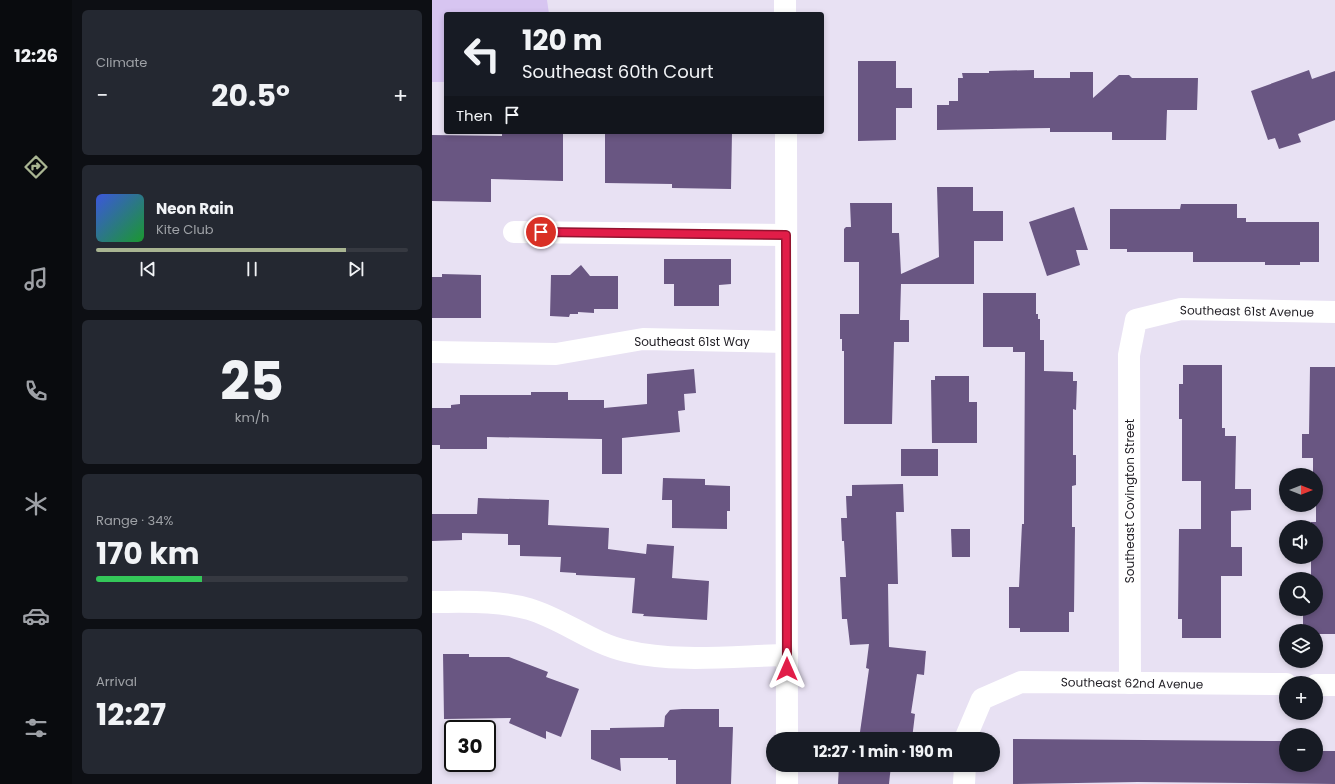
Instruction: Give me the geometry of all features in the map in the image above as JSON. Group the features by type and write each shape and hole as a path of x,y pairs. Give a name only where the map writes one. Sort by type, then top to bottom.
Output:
{"street":[{"path":"785,0 785,12"},
{"path":"786,134 787,732"},
{"path":"514,232 786,235"},
{"name":"Southeast 61st Avenue","path":"1136,320 1181,309 1335,312"},
{"name":"Southeast Covington Street","path":"1130,683 1129,355 1136,320"},
{"name":"Southeast 61st Way","path":"432,352 556,354 643,339 786,342"},
{"path":"432,602 498,602 529,609 611,646 626,651 667,658 787,655"},
{"name":"Southeast 62nd Avenue","path":"968,732 982,699 1021,682 1279,684"},
{"path":"1323,684 1335,685"},
{"path":"787,772 787,784"},
{"path":"964,784 965,772"}],"shaded area":[{"path":"432,0 547,0 549,12 444,12 444,82 432,82"}],"building":[{"path":"858,61 896,61 896,88 912,88 912,108 896,108 896,140 858,141"},
{"path":"1034,70 1034,78 1070,78 1070,72 1093,72 1093,98 1119,75 1129,75 1132,78 1198,78 1197,110 1167,110 1166,140 1112,140 1112,132 1050,132 1050,128 937,130 937,105 949,105 949,101 958,101 958,78 963,78 962,73"},
{"path":"1309,70 1312,79 1335,71 1335,120 1298,134 1301,142 1279,149 1275,138 1268,140 1251,91"},
{"path":"502,134 563,134 563,181 491,179 491,202 432,201 432,135 502,136"},
{"path":"605,134 732,134 731,189 672,188 672,184 605,183"},
{"path":"937,187 973,187 973,211 1003,211 1003,241 974,241 974,284 901,284 900,320 909,320 909,342 894,342 892,424 844,424 844,351 842,351 842,339 840,339 840,314 859,314 859,262 844,262 844,229 846,227 851,227 850,203 892,203 892,233 899,233 901,274 939,257"},
{"path":"1181,204 1237,204 1237,218 1246,218 1246,222 1319,222 1319,262 1300,262 1300,265 1265,265 1265,262 1193,262 1193,252 1127,252 1127,249 1110,249 1110,209 1180,209"},
{"path":"1074,207 1088,250 1076,250 1080,265 1047,276 1029,222"},
{"path":"664,259 731,259 731,284 719,285 719,306 674,306 674,284 664,284"},
{"path":"581,265 590,276 618,276 618,309 594,309 594,313 578,312 578,314 570,314 569,317 550,316 551,275 570,275"},
{"path":"442,274 481,275 481,318 432,318 432,277 442,277"},
{"path":"983,293 1036,293 1036,314 1038,314 1038,319 1040,319 1040,340 1044,340 1044,371 1073,372 1073,381 1077,381 1076,410 1073,409 1073,455 1076,455 1076,485 1072,486 1072,527 1075,527 1074,612 1069,612 1069,632 1020,632 1020,628 1009,628 1009,587 1019,587 1022,524 1024,524 1025,352 1013,352 1013,347 983,347"},
{"path":"1183,365 1222,365 1222,428 1225,428 1225,436 1236,436 1235,489 1251,489 1251,510 1231,511 1231,547 1242,547 1242,576 1221,576 1221,638 1182,638 1182,619 1178,619 1179,529 1201,529 1201,481 1182,481 1182,419 1179,419 1179,384 1183,384"},
{"path":"1310,367 1335,367 1335,634 1323,634 1323,624 1303,624 1303,616 1323,616 1323,572 1311,572 1311,564 1323,564 1323,520 1316,520 1316,512 1323,512 1323,468 1313,468 1313,458 1302,458 1302,434 1309,434"},
{"path":"694,369 696,393 684,394 685,410 678,411 680,432 622,438 622,474 602,474 602,439 487,437 487,449 440,449 440,445 432,445 432,408 451,408 451,405 460,404 460,395 531,395 531,392 568,392 568,400 604,400 604,408 647,404 647,374"},
{"path":"935,376 969,376 969,402 977,402 977,443 932,443 931,380 935,380"},
{"path":"901,449 938,449 938,476 901,476"},
{"path":"663,478 705,479 705,485 730,486 730,511 727,511 727,529 672,528 672,500 662,500"},
{"path":"903,484 904,512 896,512 898,584 888,584 889,647 926,651 924,675 917,674 911,713 915,714 913,732 860,732 869,669 866,668 869,644 850,645 847,619 842,619 840,577 846,577 841,518 847,518 846,496 852,496 852,485"},
{"path":"478,498 549,500 548,525 609,528 608,549 646,554 647,544 674,546 672,578 709,581 707,620 643,616 644,614 632,613 635,578 576,575 576,573 560,572 561,557 520,556 520,545 508,545 508,534 462,533 462,540 432,541 432,514 477,514"},
{"path":"951,529 970,529 970,557 952,557"},
{"path":"443,654 469,654 469,657 509,657 548,672 546,677 579,689 561,737 546,731 546,739 509,723 511,718 444,719"},
{"path":"719,709 719,727 733,727 731,784 676,784 676,760 668,760 668,758 620,758 621,771 591,759 591,730 610,730 610,728 664,727 665,716 670,710"},
{"path":"1013,739 1279,741 1279,772 1323,772 1323,751 1335,751 1335,784 1138,782 1013,784"},
{"path":"839,772 890,772 889,784 838,784"}],"route":[{"path":"541,232 786,235 787,669"}]}
